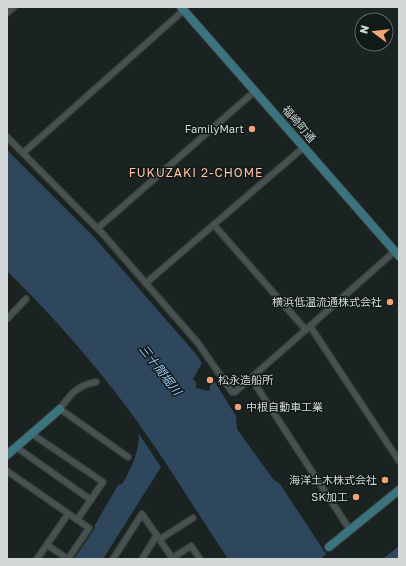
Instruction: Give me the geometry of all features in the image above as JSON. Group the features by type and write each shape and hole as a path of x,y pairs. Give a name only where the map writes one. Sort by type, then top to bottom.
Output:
{"street":[{"path":"7,13 14,7"},
{"path":"23,153 183,8"},
{"name":"福崎町通","path":"183,8 397,254"},
{"path":"98,228 255,91"},
{"path":"7,137 98,228 198,343 229,390 235,392 308,328 397,254"},
{"path":"146,283 304,146"},
{"path":"214,225 308,328 399,461"},
{"path":"7,319 26,299"},
{"path":"251,378 350,530"},
{"path":"7,455 60,409 77,388 96,382"},
{"path":"60,409 128,456"},
{"path":"32,434 103,482 77,520"},
{"path":"16,447 91,500"},
{"path":"7,471 89,528 68,559 47,545"},
{"path":"329,547 399,490"},
{"path":"37,559 68,514"},
{"path":"113,559 142,514 172,558 191,546 200,559"},
{"path":"142,559 159,537 193,518"}],"water":[{"name":"三十間堀川","path":"7,150 94,237 195,353 202,363 193,379 196,382 196,388 209,391 211,383 214,381 236,416 237,429 273,479 280,484 326,554 321,559 228,559 158,451 128,409 74,342 7,271"},
{"path":"139,434 161,467 103,559 74,559 95,528 95,525 118,485 122,484 128,473 136,454"},
{"path":"399,546 399,559 383,559"}],"place":[{"name":"FamilyMart","path":"252,129"},
{"name":"横浜低温流通株式会社","path":"390,302"},
{"name":"松永造船所","path":"210,380"},
{"name":"中根自動車工業","path":"238,407"},
{"name":"海洋土木株式会社","path":"385,480"},
{"name":"SK加工","path":"356,497"}],"district":[{"name":"FUKUZAKI 2-CHOME","path":"196,173"}]}
